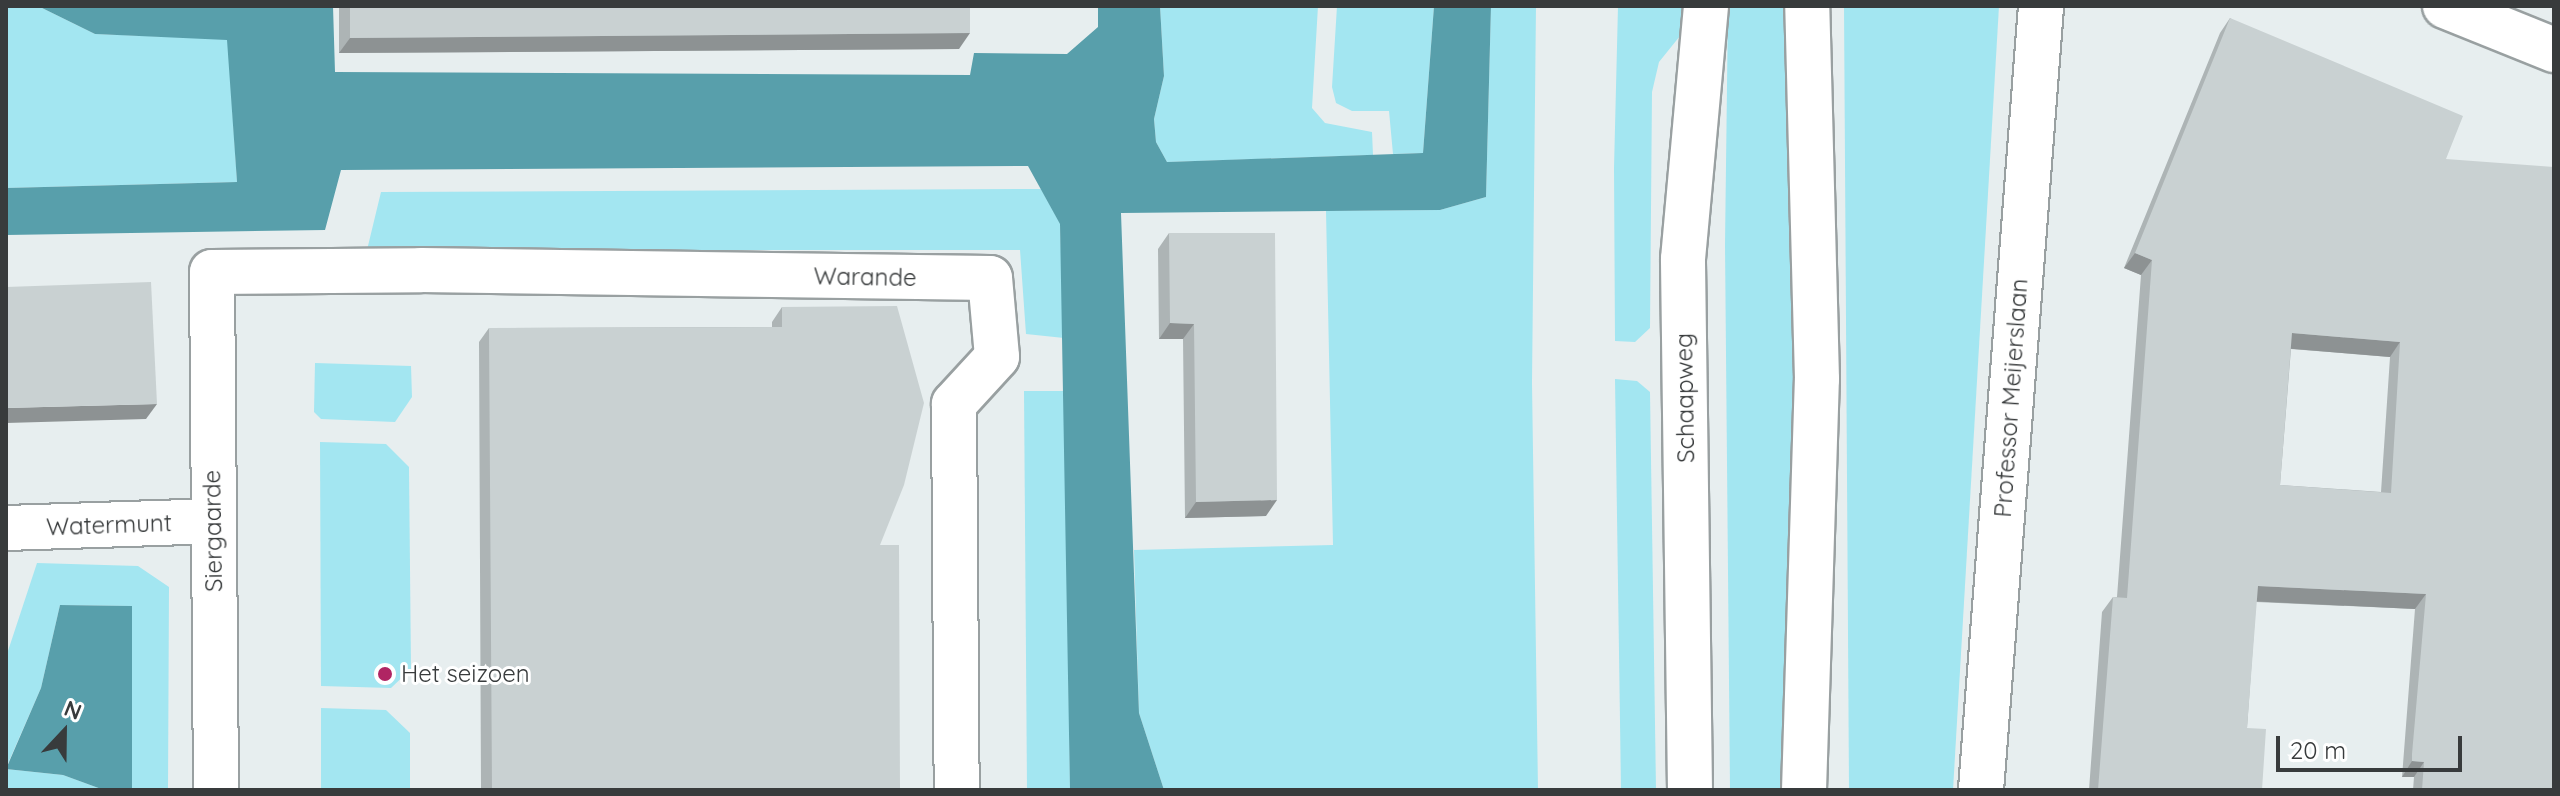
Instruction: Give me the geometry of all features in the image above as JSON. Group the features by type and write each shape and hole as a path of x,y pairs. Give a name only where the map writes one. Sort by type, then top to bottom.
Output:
{"street":[{"name":"Schaapweg","path":"1690,790 1683,259 1706,6"},
{"path":"1804,790 1817,379 1807,6"},
{"name":"Professor Meijerslaan","path":"1981,790 2041,6"},
{"path":"2445,6 2554,50"},
{"name":"Warande","path":"212,272 421,270 990,278 997,357 954,404 957,790"},
{"name":"Siergaarde","path":"212,272 216,790"},
{"name":"Watermunt","path":"6,528 213,521"}],"shaded area":[{"path":"6,6 38,6 95,34 228,39 237,182 6,188"},
{"path":"38,6 333,6 335,72 970,75 974,53 1067,54 1098,27 1098,6 1160,6 1164,76 1154,119 1156,142 1167,162 1423,153 1434,6 1491,6 1486,197 1440,210 1121,213 1139,713 1164,790 1070,790 1060,224 1028,166 341,170 325,230 6,235 6,188 237,182 227,40 95,34"},
{"path":"1160,6 1318,6 1312,108 1325,123 1372,132 1373,155 1167,162 1156,142 1154,119 1164,76"},
{"path":"1337,6 1434,6 1423,153 1393,154 1389,111 1352,111 1336,103 1332,87"},
{"path":"1491,6 1536,6 1532,383 1538,790 1164,790 1139,713 1134,550 1333,545 1326,211 1440,210 1486,197"},
{"path":"1618,6 1689,6 1684,31 1659,62 1652,92 1650,328 1635,342 1615,341 1614,168"},
{"path":"1728,6 1793,6 1794,348 1783,790 1730,790 1725,245"},
{"path":"1844,6 1999,6 1953,790 1849,790"},
{"path":"1041,189 1060,223 1064,338 1026,334 1020,250 367,250 381,192"},
{"path":"315,363 411,366 412,397 395,422 321,419 314,412"},
{"path":"1615,379 1637,381 1650,392 1656,790 1621,790"},
{"path":"1024,391 1065,391 1070,790 1027,790"},
{"path":"320,442 386,444 409,467 411,669 391,688 321,686"},
{"path":"37,563 138,566 169,587 168,790 132,790 131,606 60,605 41,688 6,768 6,657"},
{"path":"60,605 132,606 132,790 104,790 63,775 6,769 41,688"},
{"path":"321,708 386,710 410,733 410,790 321,790"},
{"path":"6,769 63,775 104,790 6,790"}],"building":[{"path":"350,6 970,6 970,33 350,38"},
{"path":"2230,18 2463,116 2446,159 2554,167 2554,790 2422,790 2424,762 2412,761 2412,754 2426,594 2258,586 2247,728 2266,729 2262,790 2098,790 2113,597 2127,598 2152,260 2135,253","holes":["2292,333 2400,342 2391,493 2280,485"]},
{"path":"1169,233 1275,233 1277,500 1196,502 1194,324 1170,323"},
{"path":"151,282 157,404 6,408 6,287"},
{"path":"897,306 924,403 904,485 880,545 899,545 900,790 492,790 489,328 782,327 782,307"}],"place":[{"name":"Het seizoen","path":"385,674"}]}
